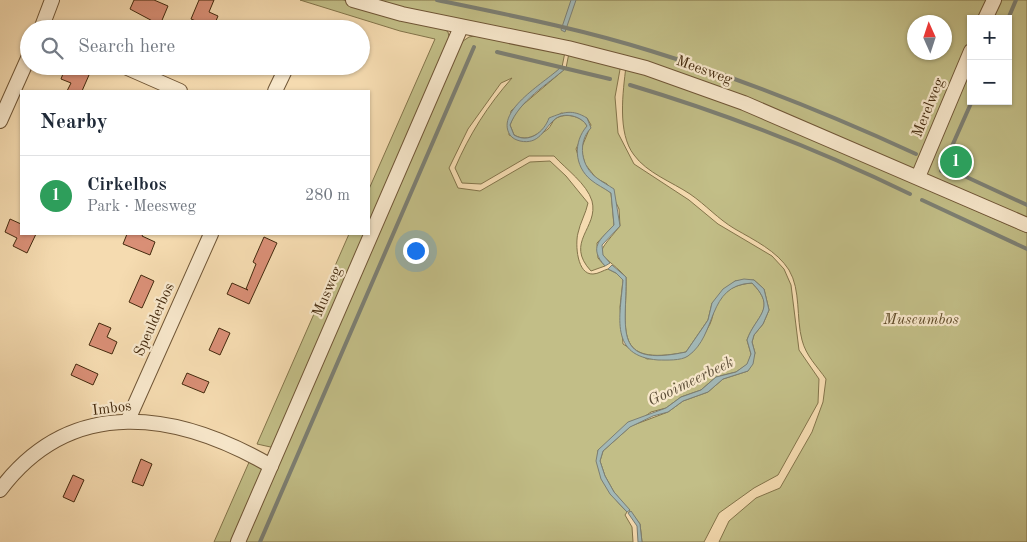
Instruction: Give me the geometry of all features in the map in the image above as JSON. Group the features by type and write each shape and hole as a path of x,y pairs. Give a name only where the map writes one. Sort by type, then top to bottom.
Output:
{"street":[{"path":"44,20 52,0"},
{"name":"Meesweg","path":"354,0 461,27 568,48 646,68 744,103 1027,226"},
{"path":"987,15 994,0"},
{"name":"Musweg","path":"238,542 461,27"},
{"name":"Merelweg","path":"918,177 967,60"},
{"path":"0,121 21,75"},
{"path":"144,75 178,90"},
{"path":"275,90 283,75"},
{"name":"Speulderbos","path":"128,420 211,235"},
{"name":"Imbos","path":"0,490 23,464 54,442 70,434 96,426 128,420 167,424 196,431 241,448 271,466"}],"green space":[{"path":"300,0 343,0 443,28 448,32 450,41 370,228 370,187 435,39"},
{"path":"373,0 1027,0 1027,222 695,80"},
{"path":"480,35 565,52 562,67 511,111 509,135 526,141 546,131 555,119 564,116 573,116 585,123 587,126 576,149 579,158 589,175 611,193 614,225 597,243 598,258 605,266 591,271 584,261 581,243 591,219 593,211 592,201 581,183 554,156 529,156 481,184 462,183 455,168 460,156 480,121 512,78 501,83 468,129 449,168 458,188 480,191 530,162 550,161 566,176 588,203 577,238 580,264 583,270 588,273 595,274 608,269 616,273 623,280 620,307 623,344 647,359 687,356 708,328 716,304 722,295 736,286 752,283 760,292 764,306 763,312 747,340 751,354 748,364 736,372 716,377 701,390 681,397 666,408 651,412 598,450 597,459 601,476 615,499 627,512 625,515 632,527 633,542 245,542 460,43 469,37"},
{"path":"569,53 621,64 615,97 618,133 634,164 689,200 718,224 772,256 784,269 791,285 799,350 819,379 818,403 778,475 754,488 719,513 704,542 642,542 640,524 614,492 605,476 600,461 603,451 631,426 668,412 683,401 708,392 723,379 748,371 755,353 752,342 754,335 763,324 769,310 764,289 754,280 735,281 712,303 708,320 686,352 662,355 645,354 634,349 628,340 626,328 626,277 602,253 605,244 620,226 619,209 607,184 596,178 585,164 581,149 591,125 587,118 561,113 534,136 521,138 514,135 510,125 515,113 566,68"},
{"name":"Museumbos","path":"626,66 718,98 1027,233 1027,542 719,542 729,521 756,498 780,488 812,432 823,402 826,379 804,346 800,331 795,286 793,278 784,263 772,252 729,225 690,194 646,167 634,155 625,135 623,124 622,112"},
{"path":"349,235 367,235 275,448 257,444"},
{"path":"250,460 265,472 234,542 214,542"}],"shaded area":[{"path":"571,0 576,0 565,32 561,30"},
{"path":"562,66 566,68 527,100 514,116 510,125 514,135 525,138 540,132 549,118 559,114 572,112 587,118 591,128 584,140 584,161 592,173 614,189 620,226 602,245 603,255 610,263 605,266 597,254 597,249 598,244 614,225 611,193 591,180 581,168 577,154 579,139 587,126 585,123 577,117 567,115 558,117 540,136 526,142 512,137 507,125 509,116 516,106"},
{"name":"Gooimeerbeek","path":"612,265 626,277 625,313 628,340 634,349 645,354 662,356 686,352 708,320 712,303 723,289 735,281 744,279 754,280 764,289 769,310 763,324 754,335 752,342 755,353 753,364 748,371 723,379 708,392 683,401 668,412 653,416 630,427 603,451 600,461 605,476 614,492 630,510 627,512 610,494 601,479 596,461 598,450 628,422 666,408 681,397 701,390 716,377 736,372 747,364 751,354 747,340 764,306 760,292 752,283 737,286 727,292 719,301 704,336 688,356 669,360 642,357 631,351 625,343 621,332 620,308 623,280 616,273 608,269"},
{"path":"631,511 640,524 642,542 638,542 637,526 628,513"}],"building":[{"path":"134,0 154,0 168,6 162,20 151,20 130,9"},
{"path":"199,0 214,0 209,12 218,16 216,20 191,19"},
{"path":"63,75 89,75 82,90 68,90 71,83 61,79"},
{"path":"10,219 20,224 20,235 36,235 27,253 13,246 17,238 5,232"},
{"path":"127,235 142,235 155,242 150,255 123,244"},
{"path":"264,237 277,243 249,304 227,294 232,283 248,290 246,289 256,264 253,262"},
{"path":"141,275 154,281 142,308 129,302"},
{"path":"99,323 111,328 107,337 117,342 112,354 89,345"},
{"path":"219,328 230,333 220,355 209,350"},
{"path":"76,364 98,374 93,385 71,375"},
{"path":"187,373 209,382 204,393 182,384"},
{"path":"141,459 152,464 143,486 132,482"},
{"path":"73,475 84,480 74,502 63,497"}],"waterway":[{"path":"437,0 572,29 685,62 785,98 916,154"},
{"path":"1010,15 1016,0"},
{"path":"260,542 474,47"},
{"path":"497,52 610,79"},
{"path":"630,85 702,108 772,134 842,162 910,194"},
{"path":"941,171 970,105"},
{"path":"940,164 949,168"},
{"path":"960,174 1027,205"},
{"path":"922,200 1027,249"}],"place":[{"name":"Cirkelbos","path":"956,162"}]}
